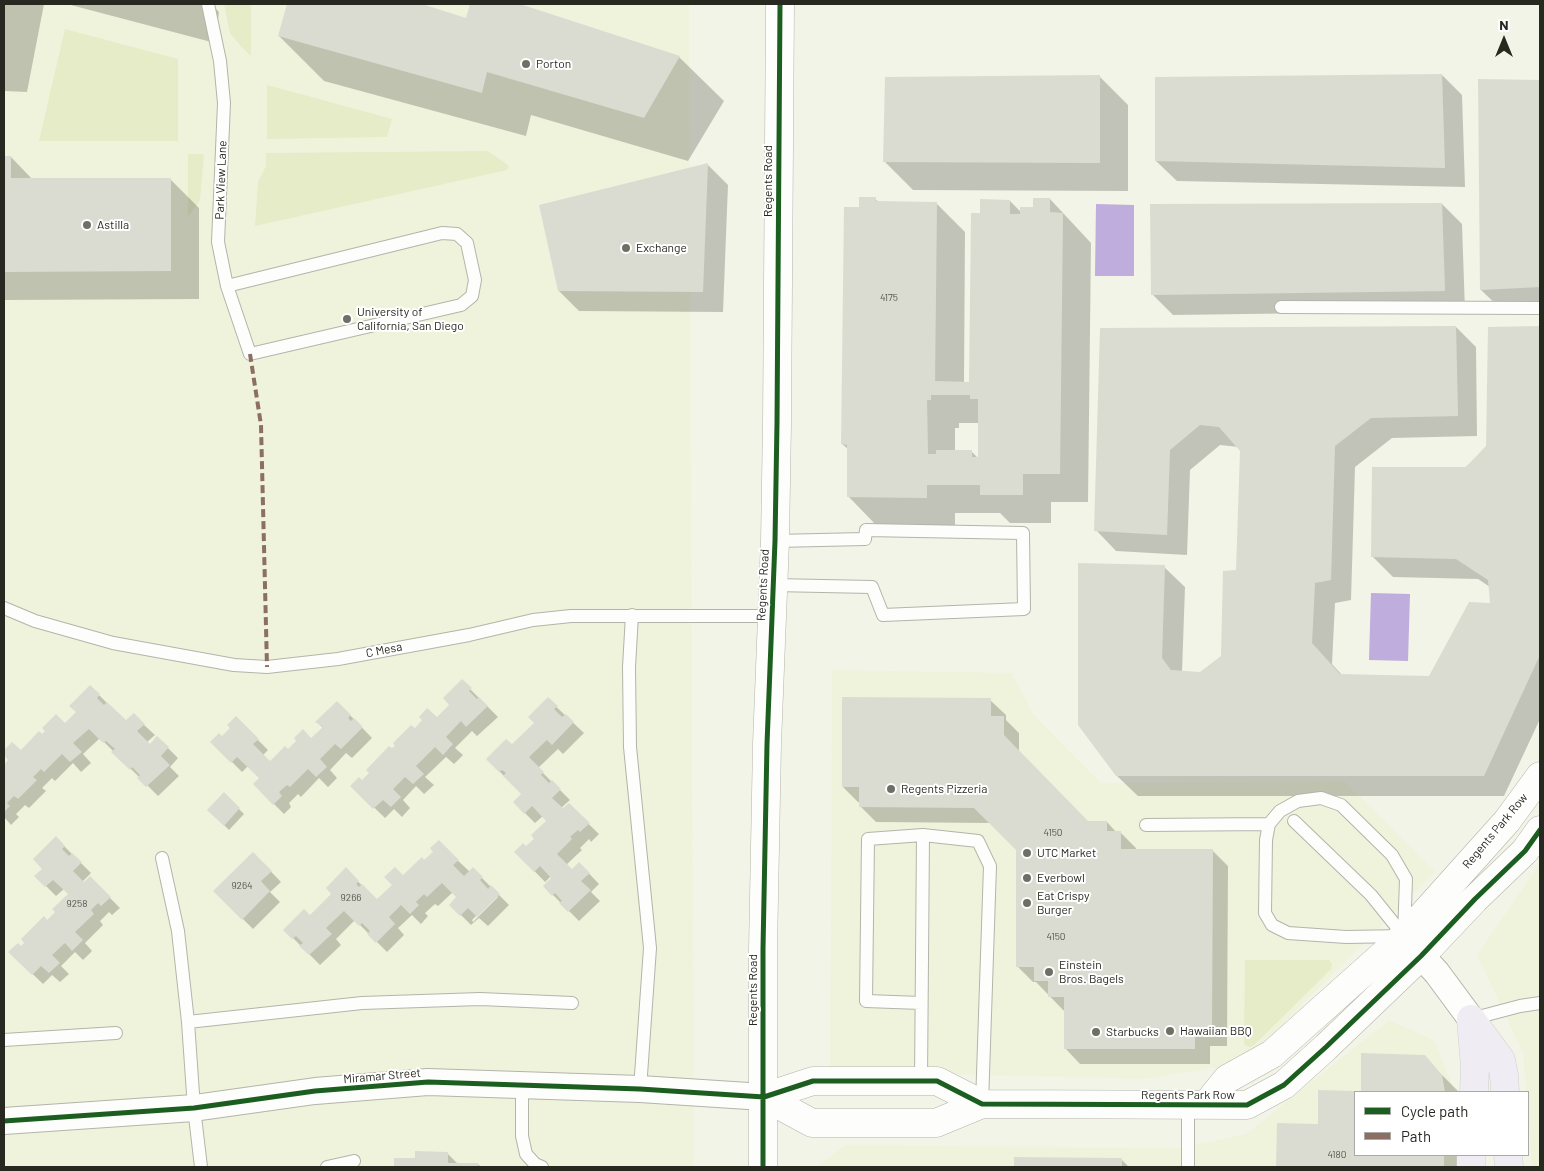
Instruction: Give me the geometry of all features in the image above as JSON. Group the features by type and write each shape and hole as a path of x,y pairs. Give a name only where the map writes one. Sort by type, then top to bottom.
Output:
{"main road":[{"path":"1471,1019 1475,1067 1474,1091"},
{"path":"1471,1019 1501,1060 1505,1091"}],"street":[{"name":"Regents Road","path":"763,1167 763,949 771,616 775,541 780,4"},
{"name":"Regents Park Row","path":"1413,946 1540,776"},
{"name":"Regents Park Row","path":"764,1097 813,1080 937,1081 982,1104 1197,1105 1227,1079 1272,1054 1476,899 1525,851 1540,830"},
{"path":"1413,946 1437,973 1471,1019"},
{"name":"Miramar Street","path":"4,1121 194,1108 315,1091 428,1082 640,1089 764,1097"},
{"path":"764,1097 812,1123 936,1123 982,1104"}],"lane":[{"name":"Park View Lane","path":"208,4 220,61 224,103 218,242 228,286 250,354 460,304 472,296 475,280 467,243 457,234 442,233 228,286"},
{"path":"1281,307 1540,308"},
{"path":"773,585 872,587 883,615 1024,609 1023,534 866,530 865,539 775,541"},
{"name":"C Mesa","path":"4,608 35,621 113,643 234,666 267,667 338,659 469,635 533,620 571,616 771,616"},
{"path":"632,616 629,667 630,747 650,948 640,1089"},
{"path":"1321,798 1341,805 1392,855 1406,879 1413,946 1346,937 1288,933 1272,926 1265,913 1266,840 1269,824 1280,811 1298,801 1321,798"},
{"path":"1294,821 1371,895 1413,946"},
{"path":"1146,824 1269,824"},
{"path":"921,1081 923,835"},
{"path":"921,1004 866,1001 868,839 923,835 978,841 990,866 982,1104"},
{"path":"162,858 178,931 201,1167"},
{"path":"188,1022 362,1003 480,999 572,1004"},
{"path":"1471,1019 1540,1002"},
{"path":"4,1040 116,1033"},
{"path":"522,1084 522,1136 526,1154 535,1164 542,1167"},
{"path":"1188,1167 1197,1105"},
{"path":"326,1167 354,1161"}],"shaded area":[{"name":"University of California, San Diego","path":"4,4 689,4 694,1167 4,1167"},
{"path":"224,4 251,4 251,56 230,33"},
{"path":"65,29 178,59 178,141 39,141"},
{"path":"267,85 392,119 387,137 267,139"},
{"path":"488,151 509,166 507,170 255,226 258,182 266,166 266,153"},
{"path":"188,154 204,154 200,200 188,217"},
{"path":"1096,204 1134,205 1134,276 1095,276"},
{"path":"1371,593 1410,594 1408,661 1369,660"},
{"path":"832,670 1012,673 1033,714 1101,783 1345,781 1435,872 1244,1063 1144,1079 830,1071"},
{"path":"1540,863 1540,1167 1532,1167 1529,1091 1526,1091 1523,1053 1477,955"},
{"path":"1245,960 1329,960 1332,964 1331,969 1253,1046 1249,1047 1244,1044"},
{"path":"1389,1020 1434,1040 1455,1091 1354,1091 1354,1156 1459,1156 1459,1167 817,1167 845,1145 1177,1148 1246,1134"}],"building":[{"name":"Porton","path":"287,4 422,4 466,18 470,4 520,4 680,56 644,118 487,72 482,93 278,36"},
{"path":"1442,74 1445,168 1155,161 1155,77"},
{"path":"1100,75 1100,163 883,162 885,77"},
{"path":"1478,79 1540,80 1540,287 1480,290"},
{"name":"Astilla","path":"4,156 11,156 11,178 171,178 171,271 4,272"},
{"name":"Exchange","path":"708,163 703,292 558,291 539,205"},
{"path":"859,197 876,197 876,201 937,202 935,381 969,382 971,213 980,213 980,199 1010,200 1010,214 1020,214 1020,207 1033,207 1033,198 1050,198 1050,212 1063,213 1060,474 1023,474 1023,495 980,495 980,485 927,485 927,498 847,497 847,445 841,444 844,207 859,207","holes":["931,395 970,395 970,399 978,399 978,457 972,457 972,450 936,450 936,454 928,454 927,400 931,400"]},
{"path":"1442,203 1445,291 1151,295 1150,204"},
{"path":"1456,326 1458,416 1371,418 1335,446 1331,580 1315,583 1312,643 1340,674 1429,676 1469,602 1490,603 1488,580 1456,559 1371,557 1372,467 1466,467 1486,446 1488,327 1540,326 1540,655 1484,776 1116,776 1078,725 1078,563 1165,565 1162,658 1171,670 1200,672 1221,656 1223,571 1236,570 1240,451 1219,427 1200,425 1170,450 1167,535 1094,531 1100,328"},
{"path":"462,679 472,688 469,691 488,706 466,727 461,721 446,737 453,744 443,755 435,747 416,766 424,774 413,784 405,777 393,789 401,797 391,807 383,800 373,809 350,786 359,777 362,780 369,773 366,770 389,746 392,748 395,746 393,743 411,725 415,728 422,720 419,717 427,708 437,717 449,705 443,698"},
{"path":"90,685 100,694 97,698 104,705 107,702 126,720 134,713 145,724 137,731 150,744 157,736 169,747 161,756 170,765 146,787 137,778 140,775 132,767 130,770 111,752 115,749 106,741 103,743 89,729 73,743 82,752 70,762 62,754 44,772 41,769 33,777 37,780 18,799 14,796 7,803 10,806 4,812 4,765 8,760 4,755 4,750 12,742 21,750 39,731 42,734 45,731 42,728 56,714 65,723 76,712 69,706"},
{"path":"548,697 558,706 554,709 562,717 566,714 574,722 552,745 547,740 529,757 544,772 541,775 549,783 552,780 561,789 552,798 563,808 569,803 590,823 580,832 578,830 570,837 572,839 557,854 572,869 579,862 590,873 581,881 591,890 568,912 559,903 562,901 555,893 552,896 543,886 551,878 540,866 534,872 514,852 523,843 526,846 534,839 531,835 546,821 532,806 524,814 513,802 521,794 503,776 506,773 502,770 499,772 486,759 506,739 512,744 534,723 528,717"},
{"path":"842,697 991,698 991,716 1004,716 1004,735 1088,821 1107,821 1107,831 1121,831 1121,849 1213,849 1212,1031 1195,1031 1195,1049 1064,1049 1064,997 1048,997 1048,981 1034,981 1034,967 1016,967 1016,850 974,808 859,807 859,787 842,787"},
{"path":"337,701 351,715 348,718 351,721 354,718 363,727 341,749 335,744 320,759 327,767 316,777 308,769 290,787 287,785 279,792 282,796 273,805 253,784 259,778 237,757 231,763 210,742 219,733 222,736 230,728 227,725 236,716 259,739 253,744 270,761 285,746 288,749 296,741 294,738 303,729 311,738 323,727 315,722"},
{"path":"224,792 240,808 224,826 207,810"},
{"path":"56,836 65,846 62,849 69,856 72,853 82,862 73,871 84,882 90,876 111,897 101,906 98,903 91,910 94,914 75,932 83,940 72,951 65,943 52,955 60,963 49,973 41,966 32,975 8,952 18,943 21,946 24,943 21,939 44,916 47,920 55,912 52,909 68,894 53,880 45,887 34,876 42,869 33,859"},
{"path":"439,840 459,860 453,865 464,876 473,867 483,877 480,880 488,889 491,885 500,894 477,917 468,908 460,916 449,905 456,897 442,883 427,897 424,894 416,902 419,905 410,914 401,905 389,917 395,924 376,943 367,934 370,931 362,923 359,926 344,911 326,928 332,934 309,955 299,946 303,943 296,936 292,939 283,930 304,909 310,915 331,894 326,888 346,867 359,881 356,884 359,887 362,884 377,899 392,885 384,877 395,867 403,875 422,857 424,860 433,852 430,848"},
{"path":"253,852 272,871 261,881 270,891 242,920 213,891"},
{"path":"1361,1053 1425,1055 1442,1075 1445,1091 1361,1091"},
{"path":"1318,1090 1355,1091 1354,1156 1444,1156 1444,1167 1276,1167 1277,1123 1318,1124"},
{"path":"415,1151 448,1152 448,1163 478,1163 478,1167 394,1167 394,1158 415,1158"},
{"path":"1014,1157 1122,1158 1122,1167 1014,1167"}],"marked path":[{"path":"250,354 261,425 267,667"}],"cycle path":[{"path":"763,1167 763,949 767,744 775,541 780,4"},
{"path":"4,1121 194,1108 315,1091 428,1082 640,1089 764,1097 813,1081 937,1081 982,1104 1247,1105 1284,1085 1326,1047 1421,956 1475,899 1525,851 1540,830"}],"place":[{"name":"Porton","path":"526,64"},
{"name":"Astilla","path":"87,225"},
{"name":"Exchange","path":"626,248"},
{"name":"University of California, San Diego","path":"347,319"},
{"name":"Regents Pizzeria","path":"891,789"},
{"name":"UTC Market","path":"1027,853"},
{"name":"Everbowl","path":"1027,878"},
{"name":"Eat Crispy Burger","path":"1027,903"},
{"name":"Einstein Bros. Bagels","path":"1049,972"},
{"name":"Hawaiian BBQ","path":"1170,1031"},
{"name":"Starbucks","path":"1096,1032"}]}
